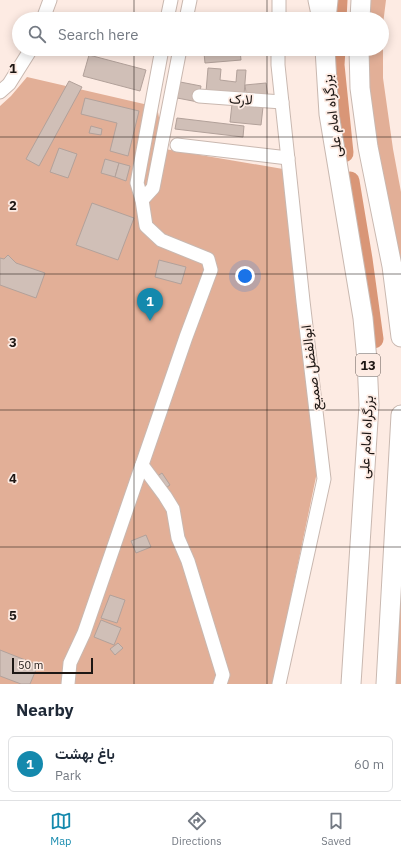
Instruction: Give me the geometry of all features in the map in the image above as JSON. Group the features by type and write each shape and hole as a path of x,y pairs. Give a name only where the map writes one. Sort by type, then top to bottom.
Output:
{"highway":[{"path":"327,12 328,0"},
{"path":"360,12 361,0"},
{"name":"بزرگراه امام علی","path":"325,56 329,114 363,318 369,405 352,684"},
{"path":"359,56 360,88 368,147 398,290 401,337"},
{"path":"386,684 401,415"}],"main road":[{"path":"317,0 320,12"}],"street":[{"path":"46,12 50,0"},
{"path":"168,12 171,0"},
{"path":"187,12 190,0"},
{"path":"279,0 279,12"},
{"path":"0,92 9,84 27,56"},
{"path":"68,684 70,663 84,633 186,337 211,270 208,259 161,240 146,226 142,200 137,183 160,56"},
{"path":"142,200 153,188 179,56"},
{"name":"ابوالفضل صمیع","path":"278,56 324,479 279,684"},
{"name":"لارک","path":"199,96 282,102"},
{"path":"146,132 163,136"},
{"path":"177,145 288,158"},
{"path":"142,465 173,509 178,538 190,568 223,675 220,684"}],"shaded area":[{"path":"365,0 386,0 384,12 364,12"},
{"path":"363,56 383,56 383,78 401,192 401,282 385,212"},
{"path":"27,77 157,107 165,149 283,169 317,472 273,684 0,684 0,106 11,96"},
{"path":"401,536 401,684 390,684"}],"building":[{"path":"89,56 146,70 140,91 83,76"},
{"path":"204,56 241,56 241,60 205,63"},
{"path":"208,68 221,69 220,80 236,82 237,70 246,70 244,95 206,92"},
{"path":"69,81 82,87 39,166 26,159"},
{"path":"175,81 201,86 198,102 172,97"},
{"path":"266,83 268,98 247,100 245,85"},
{"path":"85,98 139,111 128,156 110,151 117,123 81,114"},
{"path":"232,104 263,107 261,125 230,122"},
{"path":"177,118 244,126 243,137 175,129"},
{"path":"91,126 102,129 101,135 89,133"},
{"path":"59,148 77,154 68,178 50,172"},
{"path":"105,159 119,163 115,177 101,173"},
{"path":"119,163 130,166 126,181 115,177"},
{"path":"92,203 134,218 118,260 76,245"},
{"path":"8,255 16,263 45,273 36,298 0,285 0,258 4,259"},
{"path":"159,260 186,267 181,284 155,277"},
{"path":"162,473 170,485 164,489 156,477"},
{"path":"146,535 151,547 136,553 131,541"},
{"path":"110,595 125,600 117,623 101,618"},
{"path":"101,620 121,628 114,645 94,637"},
{"path":"118,643 123,648 115,655 110,649"},
{"path":"0,650 38,665 30,684 21,684 0,676"}],"waterway":[{"path":"337,12 338,0"},
{"path":"336,56 335,65 344,153"},
{"path":"350,181 374,339"}],"place":[{"name":"باغ بهشت","path":"150,321"}]}
